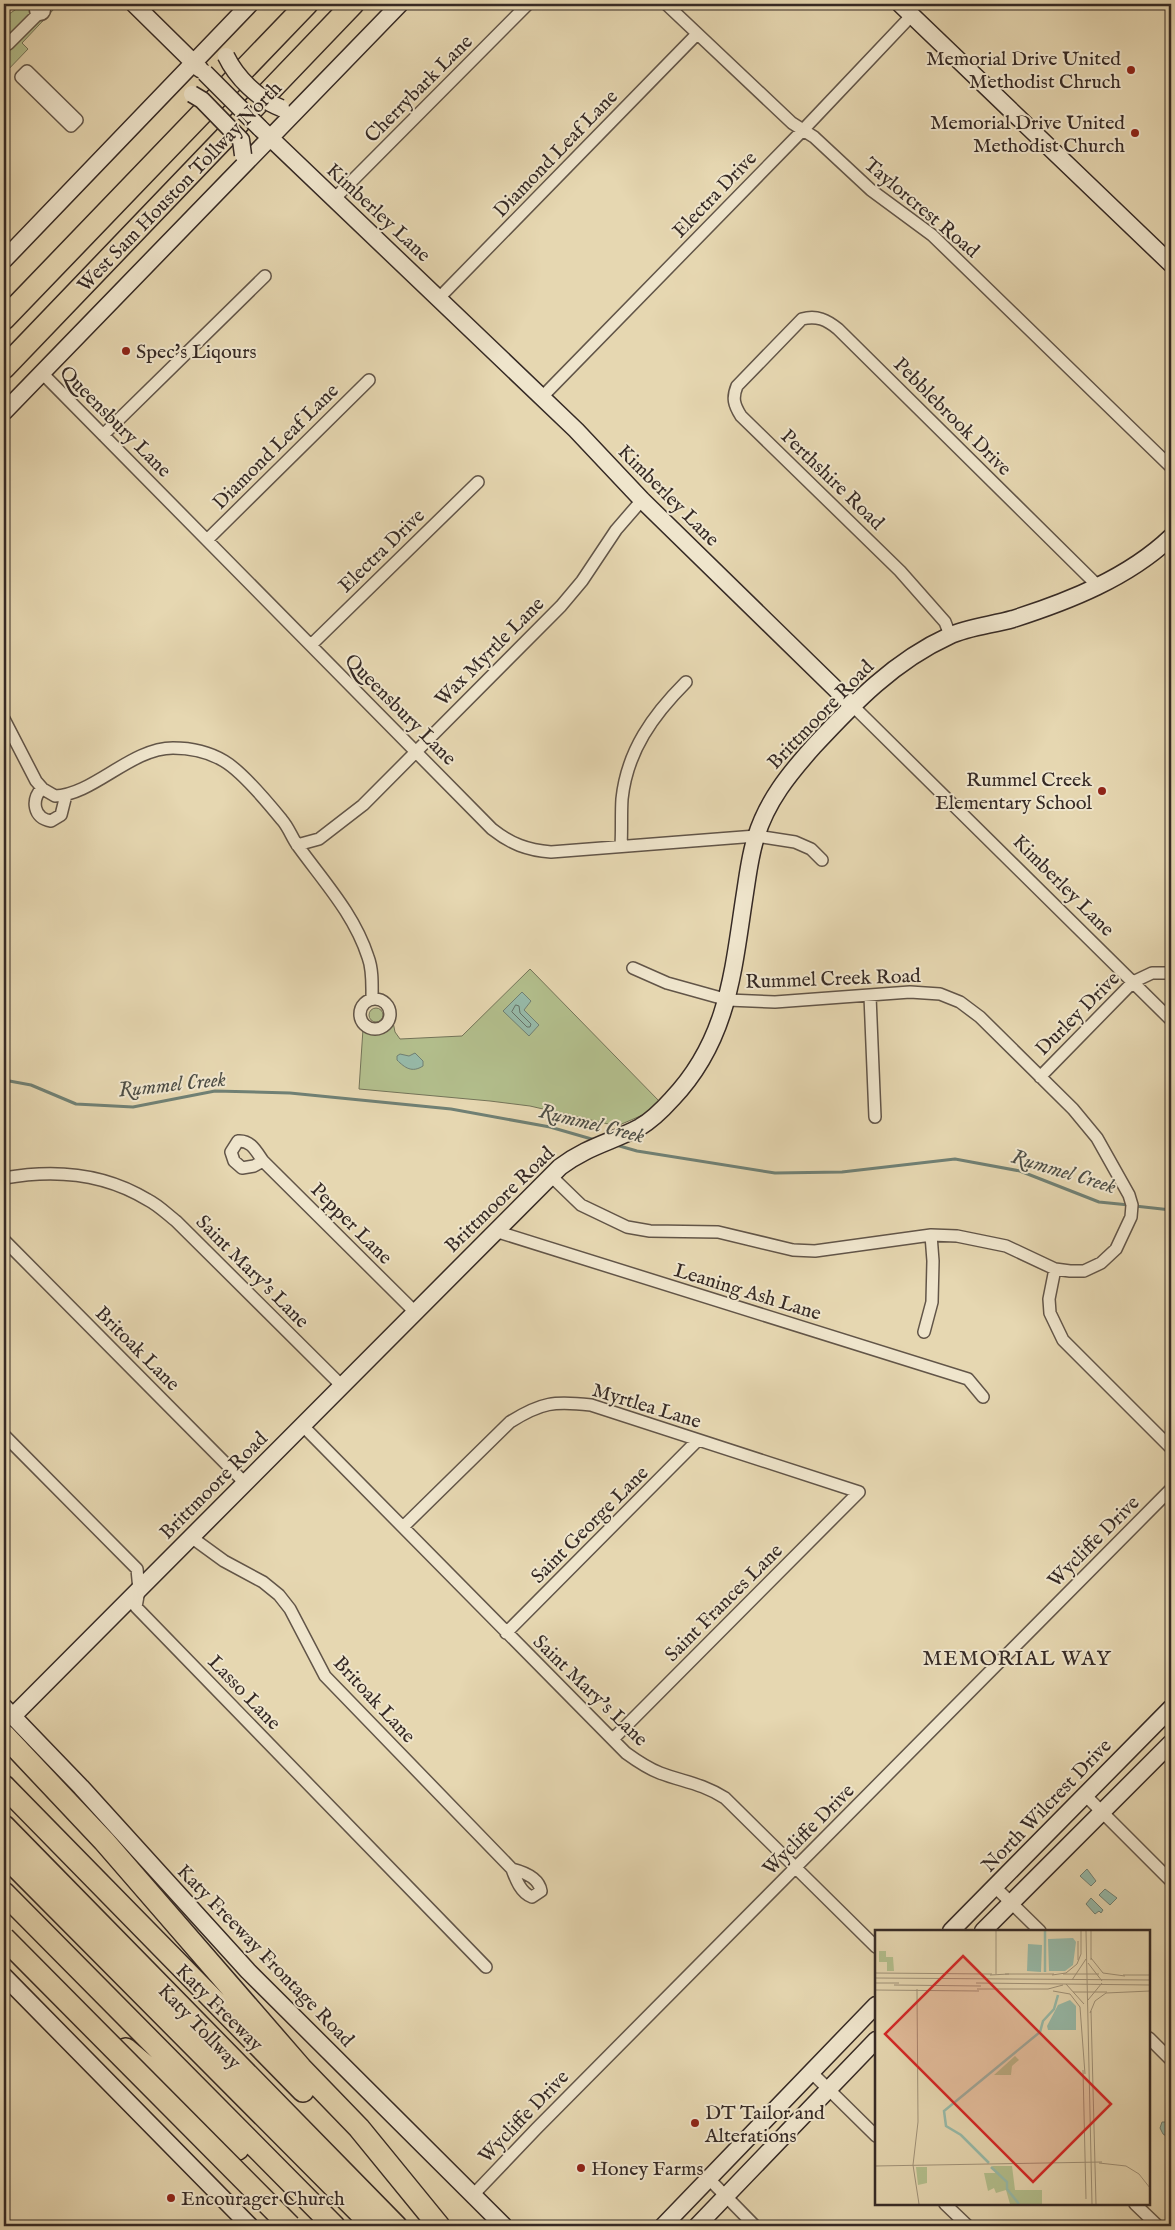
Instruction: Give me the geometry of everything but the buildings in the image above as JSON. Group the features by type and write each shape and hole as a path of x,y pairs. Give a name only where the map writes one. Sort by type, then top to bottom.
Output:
{"highway":[{"name":"West Sam Houston Tollway North","path":"4,319 307,4"},
{"name":"West Sam Houston Tollway North","path":"4,368 354,4"},
{"path":"4,298 109,193 129,188"},
{"path":"4,375 64,306"},
{"path":"4,1735 98,1835 301,2068 359,2128 438,2226"},
{"name":"Katy Freeway","path":"4,1786 438,2226"},
{"name":"Katy Tollway","path":"4,1826 396,2226"},
{"name":"Katy Tollway","path":"4,1855 373,2226"},
{"path":"4,1893 334,2226"},
{"path":"4,1938 290,2226"},
{"path":"4,1942 192,2106 285,2193 324,2226"}],"main road":[{"name":"Kimberley Lane","path":"134,4 334,199 576,430 642,500 853,706"},
{"path":"4,260 164,94 199,68 231,24 250,4"},
{"path":"4,412 237,170 265,132 301,105 400,4"},
{"path":"906,9 1171,264"},
{"path":"231,24 226,56 232,68 269,103 281,108 301,105"},
{"path":"164,94 178,92 192,94 202,100 241,140 243,155 237,170"},
{"name":"Brittmoore Road","path":"8,1711 139,1590 551,1176 577,1154 640,1127 652,1119 673,1099 697,1067 711,1044 728,1000 756,836 780,786 853,706 893,668 950,635 1012,619 1067,600 1098,586 1143,560 1171,537"},
{"name":"North Wilcrest Drive","path":"951,1930 996,1887 1171,1708"},
{"name":"Katy Freeway Frontage Road","path":"8,1711 248,1971 504,2226"},
{"path":"984,1930 1171,1743"},
{"path":"4,1976 250,2226"},
{"path":"663,2226 875,2006"},
{"path":"698,2226 875,2041"}],"street":[{"name":"Cherrybark Lane","path":"334,199 528,4"},
{"name":"Taylorcrest Road","path":"666,4 792,123 814,137 871,190 932,235 1171,467"},
{"path":"8,44 43,8"},
{"name":"Electra Drive","path":"542,397 803,130 906,9"},
{"name":"Diamond Leaf Lane","path":"439,298 697,34"},
{"path":"33,83 64,113"},
{"path":"104,435 265,276"},
{"name":"Pebblebrook Drive","path":"773,348 802,319 818,317 838,329 1098,586"},
{"name":"Perthshire Road","path":"773,348 737,386 733,395 735,406 741,416 900,571 945,622 950,635"},
{"name":"Queensbury Lane","path":"41,372 492,829 517,846 551,852 756,836 795,842 811,849 822,860"},
{"name":"Diamond Leaf Lane","path":"207,540 369,380"},
{"name":"Electra Drive","path":"311,645 478,482"},
{"name":"Wax Myrtle Lane","path":"297,845 319,839 339,825 363,805 416,752 561,606 582,581 616,530 642,500"},
{"path":"621,846 622,800 626,776 635,748 645,730 686,682"},
{"name":"Kimberley Lane","path":"853,706 1171,1020"},
{"path":"4,719 36,781 42,788 55,796 66,795 139,757 157,750 172,748 193,750 210,754 225,761 283,821 297,845 333,890 355,926 369,959 372,999"},
{"path":"42,788 35,797 34,805 37,814 44,820 51,821 61,815 66,795"},
{"name":"Rummel Creek Road","path":"633,968 668,983 728,1000 775,1002 910,992 940,994 960,1002 980,1016 1073,1109 1097,1138 1129,1195 1132,1205 1132,1217 1116,1249 1101,1263 1084,1271 1055,1269"},
{"name":"Durley Drive","path":"1040,1076 1133,982 1152,974 1171,973"},
{"path":"870,996 875,1117"},
{"name":"Pepper Lane","path":"263,1161 415,1312"},
{"name":"Saint Mary's Lane","path":"4,1178 29,1173 91,1176 149,1200 176,1221 342,1386"},
{"path":"551,1176 581,1205 627,1227 650,1231 718,1232 794,1250 815,1251 931,1235 957,1236 1006,1246 1055,1269 1049,1299 1050,1313 1063,1340 1171,1448"},
{"name":"Leaning Ash Lane","path":"495,1232 968,1379 983,1396"},
{"path":"924,1332 932,1302 931,1235"},
{"name":"Britoak Lane","path":"4,1240 245,1483"},
{"name":"Myrtlea Lane","path":"403,1527 510,1422 530,1410 545,1404 564,1402 591,1405 860,1492"},
{"name":"Saint Mary's Lane","path":"302,1425 626,1753 661,1773 698,1783 725,1798 875,1946"},
{"name":"Lasso Lane","path":"4,1435 137,1569 139,1590 136,1607 486,1967"},
{"name":"Saint George Lane","path":"506,1633 698,1440"},
{"name":"Wycliffe Drive","path":"472,2195 1171,1489"},
{"name":"Saint Frances Lane","path":"612,1739 860,1492"},
{"name":"Britoak Lane","path":"191,1537 224,1561 263,1582 279,1595 290,1609 325,1676 512,1869"},
{"path":"1085,1795 1171,1881"},
{"path":"996,1887 1039,1930"},
{"path":"1150,2039 1171,2060"},
{"path":"811,2072 875,2135"},
{"path":"708,2178 754,2226"},
{"path":"946,2205 968,2226"},
{"path":"1136,2205 1158,2226"}],"green space":[{"path":"26,4 51,4 55,8 22,43 28,49 4,74 4,26 10,22 6,16 21,6 24,7"},
{"path":"530,969 660,1102 645,1114 617,1126 530,1106 359,1089 363,1029 380,1032 393,1022 395,1032 400,1039 462,1036"},
{"path":"376,1008 381,1010 383,1015 381,1020 376,1022 371,1020 369,1015 371,1010"}],"water":[{"path":"522,992 531,1001 524,1010 539,1025 529,1036 503,1011"},
{"path":"415,1053 423,1061 423,1066 419,1068 409,1069 397,1060 397,1056 400,1054 409,1056"},
{"path":"1087,1869 1096,1881 1091,1886 1080,1876"},
{"path":"1105,1889 1117,1898 1110,1905 1099,1895"},
{"path":"1091,1898 1103,1910 1101,1913 1099,1911 1095,1914 1086,1904"},
{"path":"1162,2122 1166,2122 1171,2130 1171,2137 1169,2138 1163,2134 1160,2128"}],"waterway":[{"name":"Rummel Creek","path":"4,1080 31,1085 76,1104 133,1107 215,1091 290,1093 451,1109 550,1127 595,1140"},
{"name":"Rummel Creek","path":"616,1145 637,1151 775,1173 842,1172 955,1159 1020,1171 1099,1202 1129,1205"},
{"name":"Rummel Creek","path":"1135,1206 1171,1210"}],"place":[{"name":"Memorial Drive United Methodist Chruch","path":"1131,70"},
{"name":"Memorial Drive United Methodist Church","path":"1135,133"},
{"name":"Spec's Liqours","path":"126,351"},
{"name":"Rummel Creek Elementary School","path":"1102,791"},
{"name":"DT Tailor and Alterations","path":"695,2123"},
{"name":"Honey Farms","path":"581,2168"},
{"name":"Encourager Church","path":"171,2198"}],"district":[{"name":"MEMORIAL WAY","path":"1017,1658"}]}
